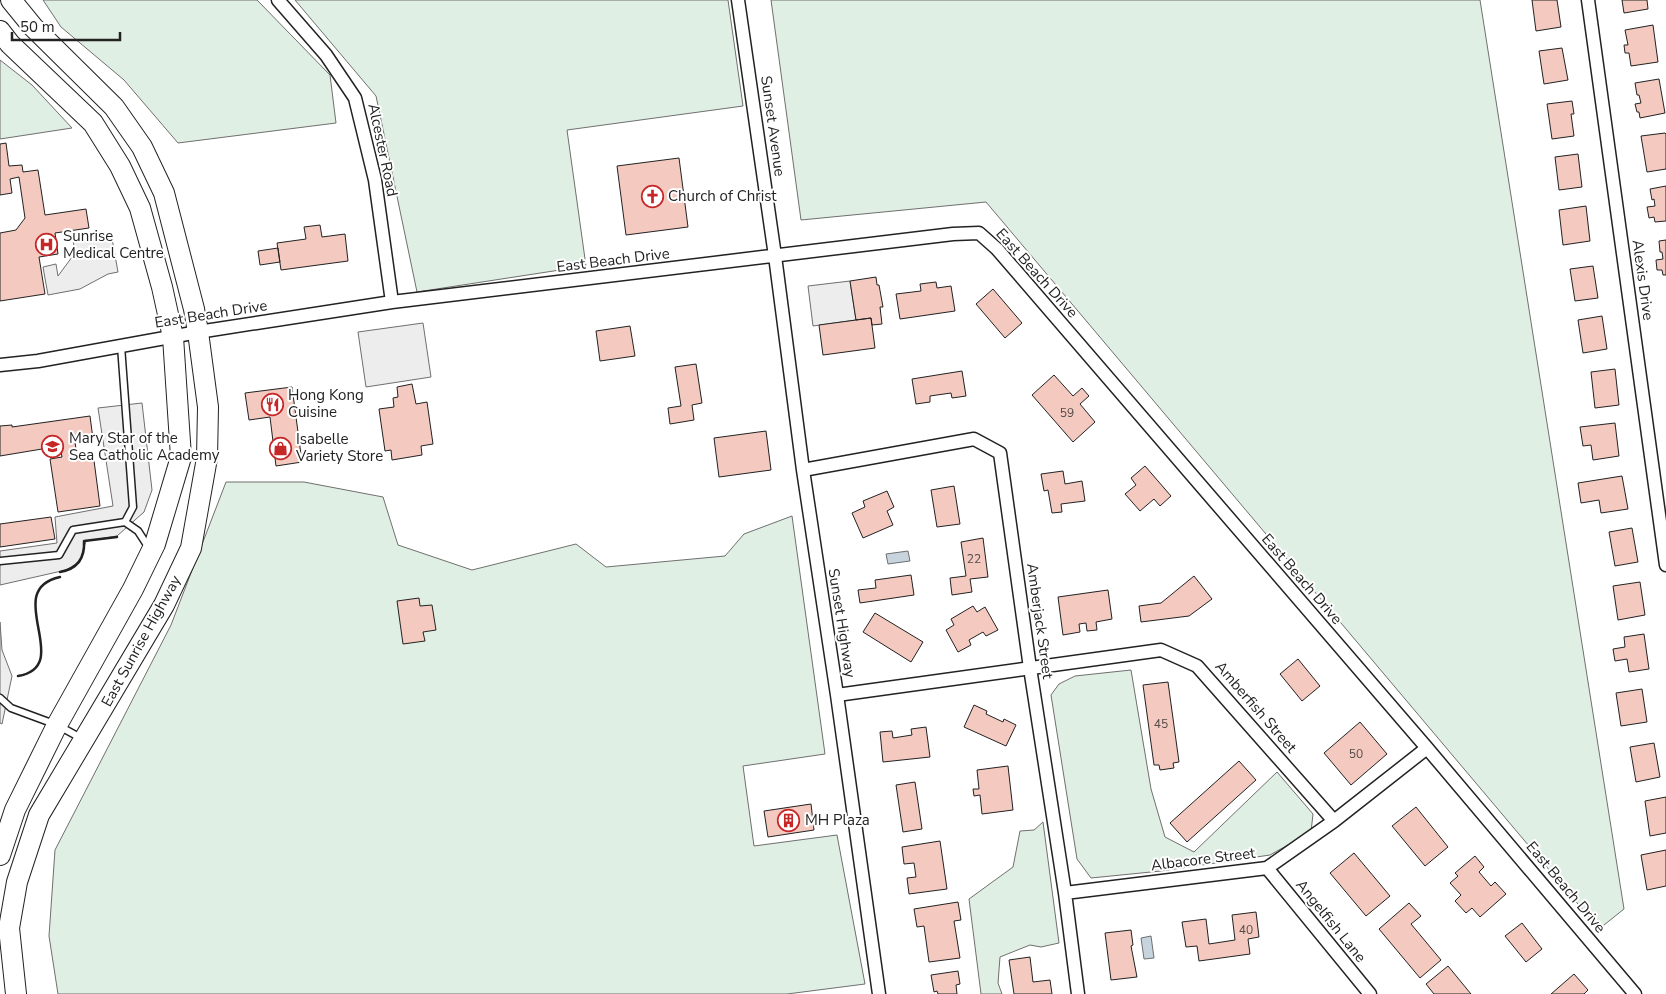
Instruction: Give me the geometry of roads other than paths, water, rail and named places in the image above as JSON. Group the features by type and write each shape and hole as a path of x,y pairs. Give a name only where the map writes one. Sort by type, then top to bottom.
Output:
{"main road":[{"name":"East Sunrise Highway","path":"11,0 33,27 114,107 142,147 164,193 198,332 208,407 207,458 191,548 164,605 40,815 17,882 9,928 16,994"},
{"path":"0,31 10,44 93,123 120,166 140,208 162,287 173,337 181,457 152,551 58,725 16,810 0,855"}],"street":[{"name":"Alcester Road","path":"278,0 326,55 355,98 375,180 392,302"},
{"name":"Sunset Avenue","path":"738,0 775,256"},
{"name":"Alexis Drive","path":"1588,0 1666,565"},
{"name":"East Beach Drive","path":"0,365 38,361 198,332 392,302 953,234 979,233 997,249 1635,994"},
{"name":"Sunset Highway","path":"775,256 803,470 837,695 878,994"},
{"name":"Amberjack Street","path":"803,470 974,439 1000,453 1030,668 1065,893 1078,994"},
{"name":"Amberfish Street","path":"837,695 1161,650 1197,666 1334,820"},
{"name":"Albacore Street","path":"1065,893 1267,868 1334,820 1426,748"},
{"name":"Angelfish Lane","path":"1267,868 1370,994"}],"lane":[{"path":"121,346 133,507 125,522"},
{"path":"0,562 59,554 73,530 125,522 138,531 152,551"},
{"path":"0,698 11,708 58,725 84,740"}],"place":[{"name":"Church of Christ","path":"652,196"},
{"name":"Sunrise Medical Centre","path":"47,245"},
{"name":"Hong Kong Cuisine","path":"272,404"},
{"name":"Mary Star of the Sea Catholic Academy","path":"53,447"},
{"name":"Isabelle Variety Store","path":"280,448"},
{"name":"MH Plaza","path":"789,820"}]}
